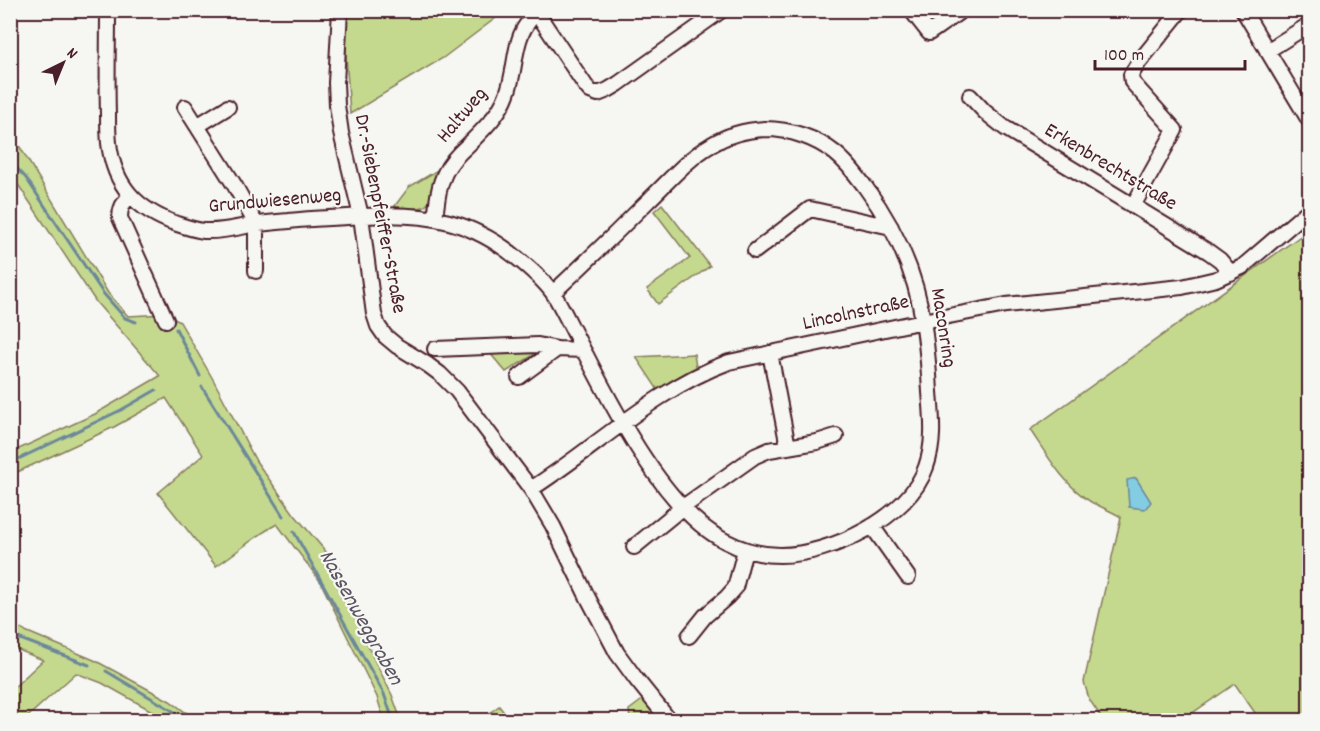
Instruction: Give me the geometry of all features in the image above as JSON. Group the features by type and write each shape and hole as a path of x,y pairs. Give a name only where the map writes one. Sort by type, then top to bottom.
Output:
{"street":[{"name":"Grundwiesenweg","path":"108,10 108,142 113,163 122,182 130,196 144,208 157,216 204,231 290,220 361,216 413,215 435,219 472,230 497,243 527,266 553,293"},
{"name":"Dr.-Siebenpfeiffer-Straße","path":"340,10 337,105 343,143 361,216 374,314 378,326 385,336 397,346 428,365 457,391 531,489 553,526 617,653 669,720"},
{"path":"538,11 585,85 590,91 598,94 618,84 722,10"},
{"path":"911,10 929,33 962,10"},
{"path":"1132,206 1175,130 1132,82 1131,75 1181,10"},
{"path":"1243,10 1310,122"},
{"name":"Haltweg","path":"435,219 445,172 458,154 483,130 500,108 511,81 520,37 524,28 538,11"},
{"path":"1267,51 1310,24"},
{"name":"Erkenbrechtstraße","path":"970,96 1005,128 1209,252 1220,260 1231,273"},
{"path":"185,107 256,224 256,271"},
{"path":"197,126 228,107"},
{"name":"Maconring","path":"751,130 791,132 818,142 836,153 857,176 891,227 908,265 917,295 928,358 933,429 930,455 922,477 910,494 872,526 818,550 781,555 763,554 728,543 704,528 683,507 647,461 553,293 697,154 724,138 751,130"},
{"path":"130,196 124,201 120,218 166,320"},
{"name":"Lincolnstraße","path":"531,489 658,399 699,375 729,362 923,321 1017,304 1202,283 1242,267 1310,208"},
{"path":"755,250 810,209 891,227"},
{"path":"435,349 538,345 557,349 583,350"},
{"path":"519,377 557,349"},
{"path":"770,353 788,447"},
{"path":"634,547 683,507 755,456 769,450 817,442 836,436"},
{"path":"872,526 908,577"},
{"path":"689,636 705,616 728,597 735,588 745,550"}],"green space":[{"path":"345,11 505,11 443,58 350,114"},
{"path":"11,140 20,147 108,293 128,316 166,314 180,322 256,461 294,514 338,566 372,655 392,695 401,720 384,720 377,697 320,581 277,524 216,566 158,493 203,455 166,398 114,427 11,475 10,453 95,414 160,376 96,302 11,174"},
{"path":"441,168 435,190 427,205 416,208 394,207 409,187"},
{"path":"662,204 710,266 658,304 647,289 690,258 654,211"},
{"path":"1309,230 1309,720 1260,720 1235,684 1182,720 1103,720 1089,699 1084,682 1121,517 1091,502 1072,487 1030,430"},
{"path":"488,351 540,351 506,372"},
{"path":"694,354 696,367 660,393 636,357"},
{"path":"11,625 94,660 170,701 196,720 168,720 102,683 76,673 24,720 11,720 11,690 43,660 11,647"},
{"path":"653,692 674,720 630,720 629,710"},
{"path":"499,706 510,720 480,720"}],"water":[{"path":"1136,478 1151,502 1145,509 1129,507 1127,480"}],"waterway":[{"name":"Nassenweggraben","path":"10,161 26,178 103,293 125,318 136,322"},
{"name":"Nassenweggraben","path":"176,329 200,376"},
{"name":"Nassenweggraben","path":"202,387 283,516"},
{"path":"10,463 121,410 156,390"},
{"name":"Nassenweggraben","path":"294,532 384,694 393,720"},
{"path":"10,635 89,665"},
{"path":"106,671 188,720"}]}
